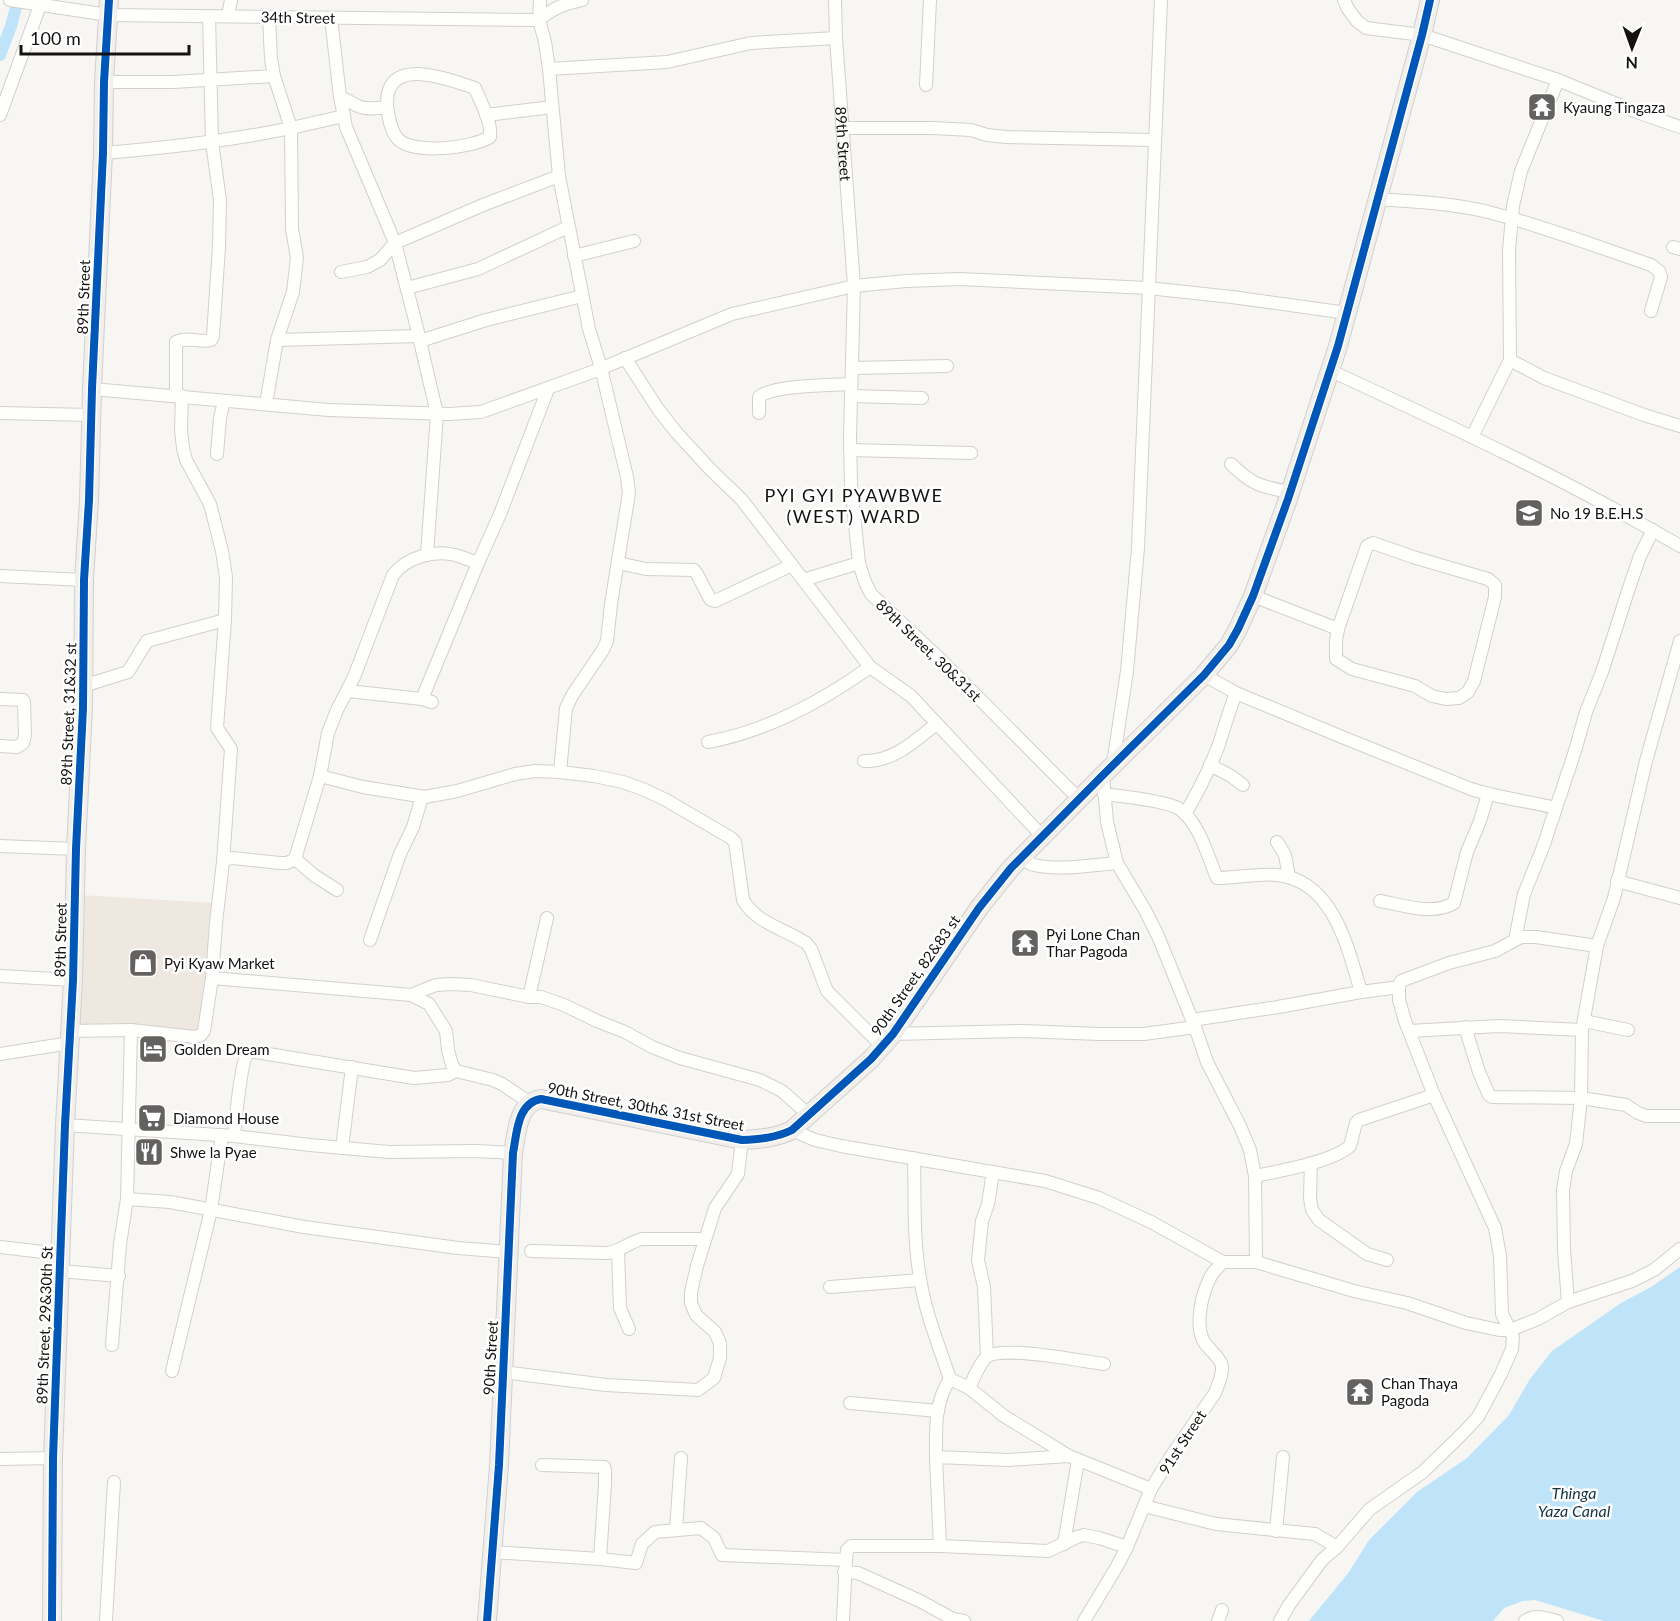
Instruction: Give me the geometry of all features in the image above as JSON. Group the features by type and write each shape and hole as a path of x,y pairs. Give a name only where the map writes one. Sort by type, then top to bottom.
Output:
{"street":[{"name":"34th Street","path":"10,0 209,16 539,20"},
{"path":"228,16 231,0"},
{"path":"540,0 539,20 549,69 559,176 568,227 589,329 601,368 629,493 607,641 566,708 560,772"},
{"path":"539,20 559,6 582,0"},
{"name":"89th Street","path":"835,0 854,286"},
{"path":"926,85 930,0"},
{"path":"1161,0 1138,548 1127,670 1104,794 1111,842 1117,863 1154,928 1194,1023 1207,1062 1250,1150 1255,1176 1256,1262"},
{"path":"1344,0 1347,9 1366,28 1422,35 1558,80 1680,127"},
{"name":"90th Street, 82&83 st","path":"792,1130 872,1059 888,1040 979,908 1021,857 1204,675 1229,645 1253,596 1290,492 1347,313 1430,0"},
{"path":"0,115 38,3"},
{"name":"89th Street","path":"84,580 109,7"},
{"path":"0,1054 70,1037 131,1030 195,1037 204,1031 206,1022 223,862 231,749 217,728 226,577 210,504 186,459 181,430 176,342 182,339 206,341 211,340 213,336 220,200 212,142 209,16"},
{"path":"266,405 277,340 293,292 297,258 292,229 291,128 274,76 269,17"},
{"path":"331,18 344,116 352,142 395,243 437,414 428,555"},
{"path":"549,69 667,62 751,43 836,38"},
{"path":"404,75 441,76 475,88 486,115 491,133 487,139 445,148 411,146 398,139 392,130 387,107 388,91 396,80 404,75"},
{"path":"104,82 173,82 274,76"},
{"path":"1472,437 1510,360 1511,219 1521,171 1558,80"},
{"path":"340,97 358,106 387,107"},
{"path":"486,115 552,107"},
{"path":"103,153 212,142 344,116"},
{"path":"842,128 933,128 971,130 1006,137 1155,140"},
{"path":"341,272 368,267 380,260 395,243 483,205 559,176"},
{"path":"1377,199 1455,206 1492,213 1651,265 1659,271 1661,278 1651,311"},
{"path":"407,288 478,269 568,227"},
{"path":"574,256 634,241"},
{"path":"92,389 329,410 437,414 481,412 601,368 732,314 854,286 906,281 960,279 1148,288 1347,313"},
{"name":"89th Street, 30&31st","path":"854,286 851,484 859,563 871,594 939,658 1079,799"},
{"path":"277,340 420,339 582,296"},
{"path":"625,358 676,432 742,500 870,667 911,696 1042,836"},
{"path":"1510,360 1544,378 1680,426"},
{"path":"852,368 947,366"},
{"path":"1329,370 1580,491 1680,546"},
{"path":"348,691 427,700 478,563 504,504 548,388"},
{"path":"759,413 759,397 764,393 783,389 851,390 922,398"},
{"path":"217,454 224,401"},
{"path":"0,413 92,415"},
{"path":"850,450 971,453"},
{"path":"1231,464 1253,483 1290,492"},
{"path":"1515,940 1524,894 1543,847 1586,712 1602,672 1640,556 1653,530"},
{"path":"1373,543 1488,579 1495,585 1496,597 1473,681 1468,692 1459,698 1446,699 1432,696 1415,686 1353,669 1344,664 1336,659 1338,629 1367,546 1373,543"},
{"path":"223,862 233,858 287,863 295,859 320,776 328,733 348,691 393,575 404,564 428,555 454,555 478,563"},
{"path":"618,563 646,569 694,570 711,600 715,601 792,565"},
{"path":"803,580 859,563"},
{"path":"0,576 84,580"},
{"name":"89th Street, 31&32 st","path":"76,849 83,686 84,580"},
{"path":"1253,596 1338,629"},
{"path":"83,686 128,672 147,641 225,620"},
{"path":"1568,1302 1563,1190 1566,1171 1576,1144 1581,1098 1583,1025 1597,946 1614,898 1654,730 1680,641"},
{"path":"708,742 732,738 783,719 844,686 870,667"},
{"path":"1204,675 1236,693 1488,794 1556,808"},
{"path":"1185,814 1210,765 1236,693"},
{"path":"0,699 23,700 25,735 23,743 17,747 0,746"},
{"path":"864,761 876,761 894,755 936,724"},
{"path":"1210,765 1243,784"},
{"path":"320,776 363,787 422,797 436,796 515,774 535,771 594,776 645,789 731,838 736,846 743,900 748,909 756,916 806,943 828,991 888,1040 1023,1031 1144,1034 1288,1005 1399,987"},
{"path":"1104,794 1178,808 1191,820 1204,844 1217,878 1275,875 1289,877 1310,888 1330,909 1338,923 1361,992"},
{"path":"1380,900 1429,910 1450,906 1454,903 1467,852 1488,794"},
{"path":"370,940 422,797"},
{"path":"1277,842 1285,855 1289,877"},
{"path":"0,846 76,849"},
{"name":"89th Street","path":"70,1037 76,849"},
{"path":"1021,857 1032,864 1051,866 1117,863"},
{"path":"295,859 309,872 337,890"},
{"path":"1617,881 1680,898"},
{"path":"529,997 547,918"},
{"path":"1280,1621 1322,1560 1337,1547 1371,1509 1423,1472 1478,1417 1512,1349 1513,1338 1502,1314 1500,1256 1495,1228 1434,1095 1409,1031 1399,1000 1400,982 1449,963 1495,951 1521,937 1597,946"},
{"path":"0,976 73,980"},
{"path":"212,978 411,995 429,1004 446,1031 448,1050 456,1071"},
{"path":"411,995 436,985 451,984 471,985 529,997 542,997 625,1032 680,1059 760,1080 782,1091 809,1115"},
{"path":"1409,1031 1465,1027 1583,1025 1628,1030"},
{"path":"1465,1027 1479,1072 1492,1097 1581,1098 1626,1105 1646,1116 1680,1116"},
{"path":"112,1345 120,1244 127,1199 131,1030"},
{"name":"89th Street, 29&30th St","path":"52,1621 53,1458 70,1037"},
{"path":"172,1371 243,1067 249,1053 256,1052 414,1077 435,1077 456,1071 502,1083 530,1103"},
{"path":"342,1148 352,1067"},
{"path":"1255,1176 1311,1163 1348,1148 1359,1120 1434,1095"},
{"name":"90th Street, 30th& 31st Street","path":"530,1103 541,1099 555,1100 742,1140 769,1138 792,1130"},
{"name":"90th Street","path":"487,1621 499,1465 513,1153 520,1117 530,1103"},
{"path":"65,1125 228,1136 389,1152 513,1153"},
{"path":"792,1130 815,1140 841,1146 1046,1181 1099,1198 1151,1222 1223,1262 1256,1262 1492,1329 1510,1330 1538,1320 1568,1302 1632,1281 1654,1270 1680,1250"},
{"path":"503,1372 606,1385 698,1390 714,1378 721,1351 720,1343 715,1332 696,1315 691,1303 692,1292 715,1208 738,1174 742,1140"},
{"path":"914,1158 916,1251 920,1280 950,1379 943,1392 938,1411 936,1457 940,1546"},
{"path":"1311,1163 1310,1198 1312,1210 1319,1220 1367,1254 1387,1260"},
{"path":"987,1356 984,1287 978,1260 982,1221 988,1204 993,1172"},
{"path":"127,1199 170,1202 304,1227 458,1248 509,1252"},
{"path":"531,1251 607,1253 618,1251 633,1241 642,1239 705,1239"},
{"path":"0,1246 118,1276"},
{"path":"618,1251 620,1308 630,1329"},
{"name":"91st Street","path":"1084,1621 1127,1547 1151,1489 1219,1384 1222,1368 1220,1362 1202,1338 1200,1327 1205,1290 1211,1276 1223,1262"},
{"path":"830,1287 920,1280"},
{"path":"969,1388 984,1358 1002,1352 1104,1364"},
{"path":"950,1379 969,1388 1004,1416 1074,1458 1151,1489"},
{"path":"850,1403 938,1411"},
{"path":"936,1457 1008,1460 1074,1458"},
{"path":"1276,1531 1283,1457"},
{"path":"0,1459 53,1458"},
{"path":"676,1530 681,1458"},
{"path":"1064,1544 1074,1458"},
{"path":"542,1466 604,1467 600,1559"},
{"path":"106,1621 114,1482"},
{"path":"1144,1506 1198,1521 1316,1534 1337,1547"},
{"path":"492,1552 636,1563 642,1544 655,1532 701,1528 714,1538 722,1555 845,1566 953,1619 964,1621"},
{"path":"843,1621 845,1566 851,1546 940,1546 1048,1551 1084,1535 1127,1547"},
{"path":"1525,1621 1536,1617 1557,1621"}],"shaded area":[{"name":"Pyi Kyaw Market","path":"81,895 214,903 202,1032 76,1024"}],"water":[{"name":"Thinga Yaza Canal","path":"1680,1267 1680,1621 1604,1621 1535,1600 1523,1601 1504,1608 1493,1621 1309,1621 1349,1572 1369,1540 1417,1492 1467,1458 1509,1415 1530,1379 1552,1351 1621,1303 1651,1287"}],"waterway":[{"path":"0,55 18,0"}],"cycle path":[{"path":"52,1621 53,1458 83,708 84,580 109,0"},
{"path":"487,1621 499,1465 513,1153 517,1128 527,1106 541,1099 742,1140 762,1139 792,1130 871,1059 893,1034 979,908 1011,868 1204,675 1229,645 1253,596 1288,499 1338,346 1430,0"}],"place":[{"name":"Kyaung Tingaza","path":"1542,107"},
{"name":"No 19 B.E.H.S","path":"1529,513"},
{"name":"Pyi Lone Chan Thar Pagoda","path":"1025,943"},
{"name":"Pyi Kyaw Market","path":"143,963"},
{"name":"Golden Dream","path":"153,1049"},
{"name":"Diamond House","path":"152,1118"},
{"name":"Shwe la Pyae","path":"149,1152"},
{"name":"Chan Thaya Pagoda","path":"1360,1392"}],"district":[{"name":"PYI GYI PYAWBWE (WEST) WARD","path":"854,505"}]}
